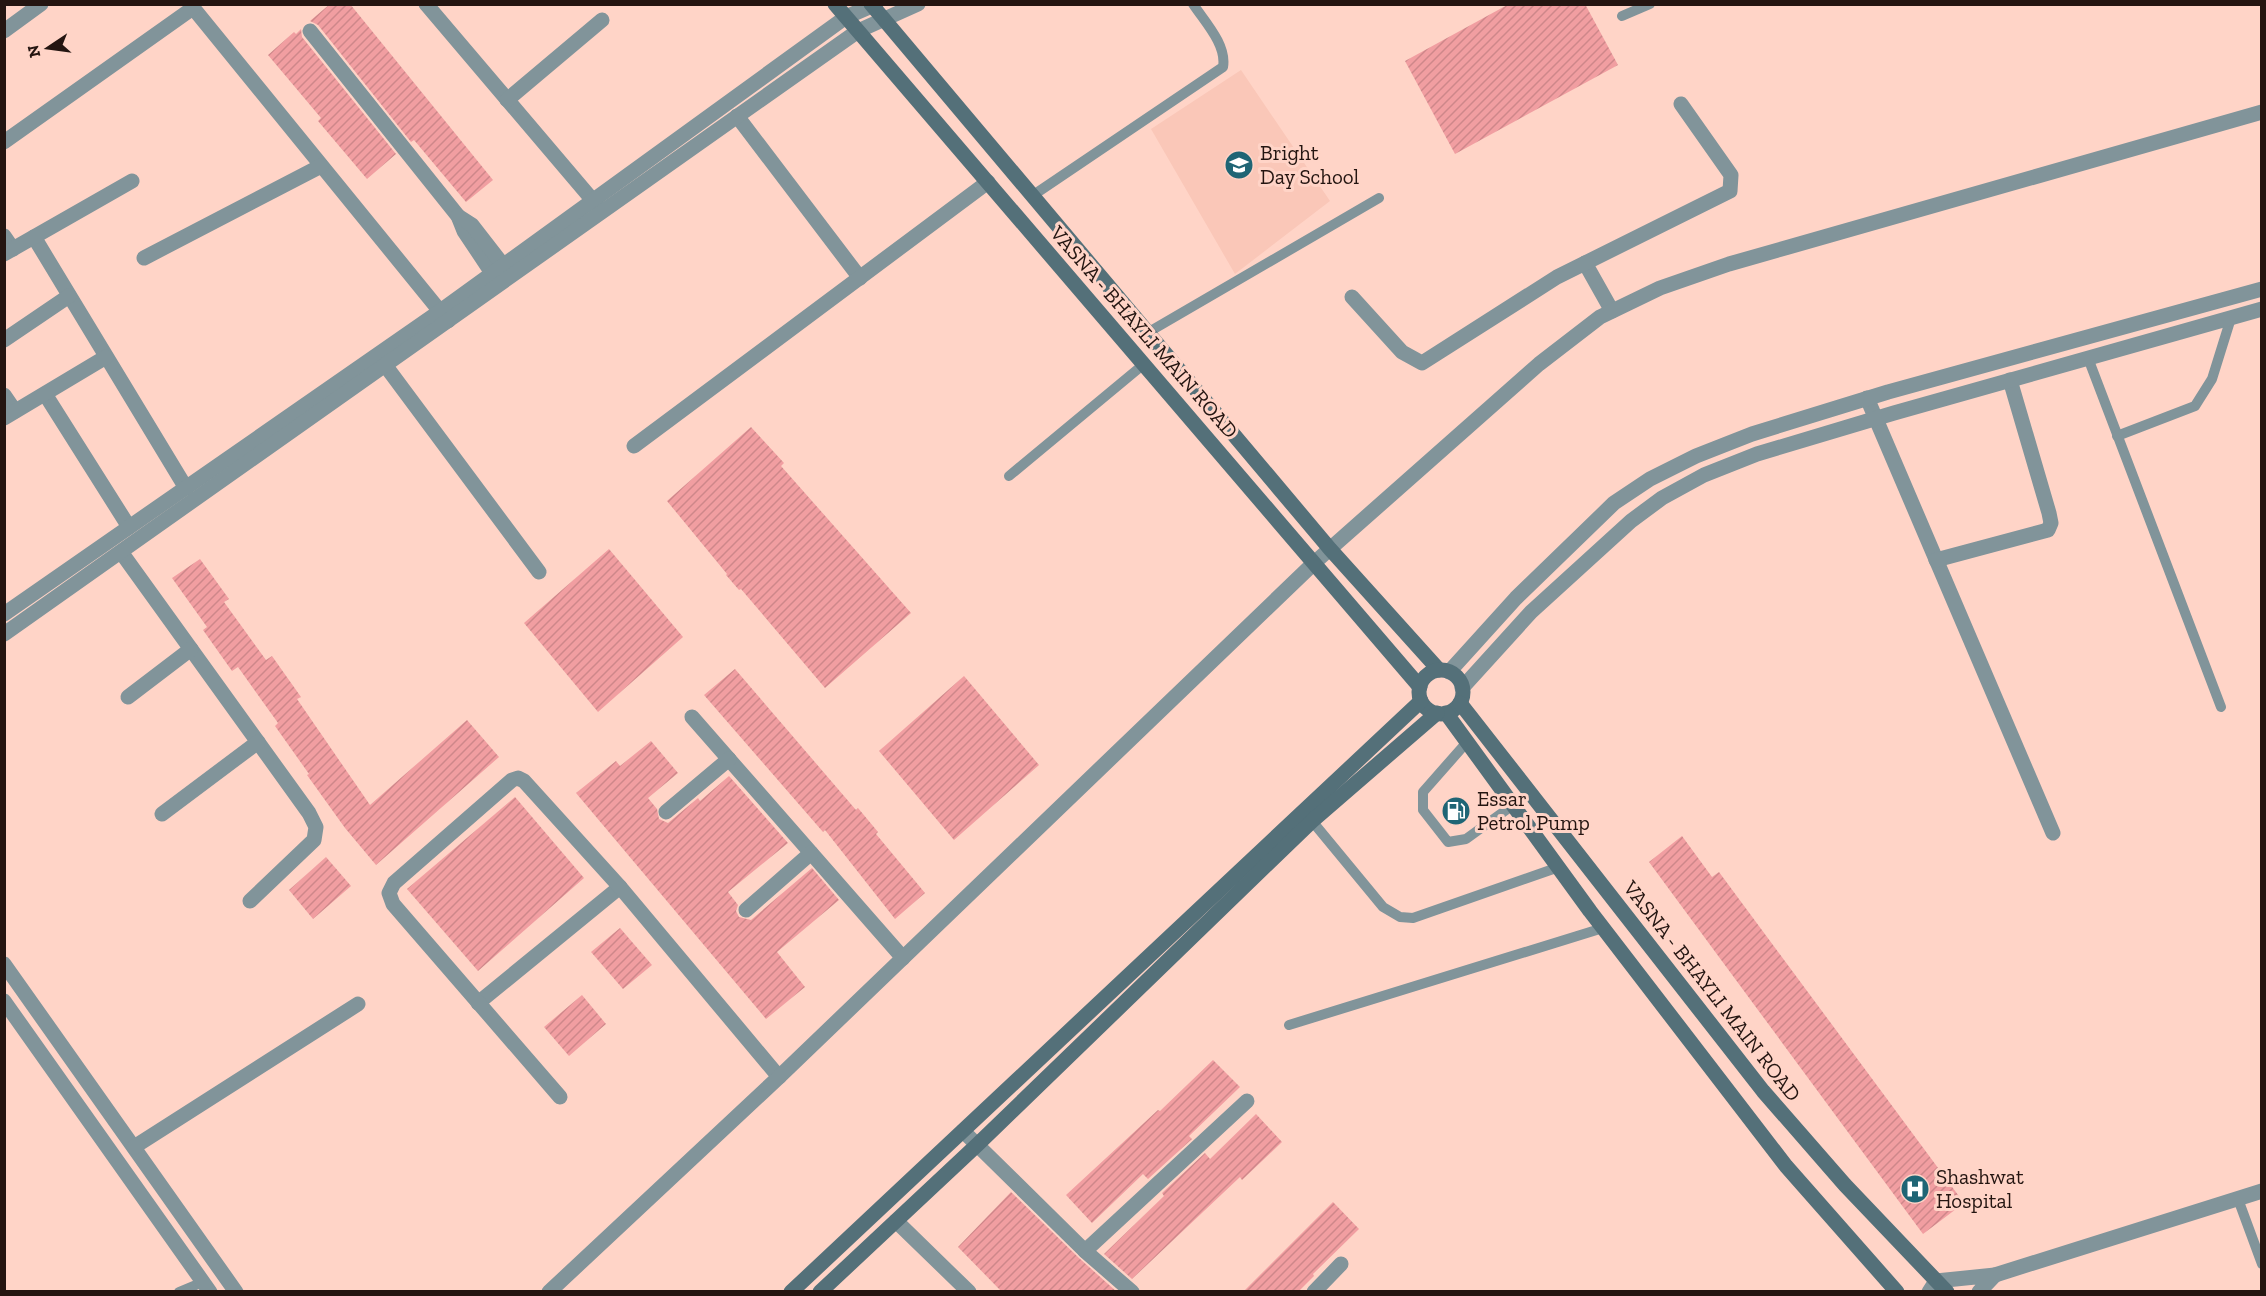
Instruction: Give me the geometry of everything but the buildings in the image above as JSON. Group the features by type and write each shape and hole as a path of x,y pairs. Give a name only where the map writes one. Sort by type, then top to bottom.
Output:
{"main road":[{"name":"VASNA - BHAYLI MAIN ROAD","path":"836,4 1314,563 1420,694"},
{"name":"VASNA - BHAYLI MAIN ROAD","path":"873,5 1330,549 1444,671"},
{"path":"820,1292 977,1145 1312,820 1442,713 1456,708 1461,695 1457,677 1444,671 1428,674 1421,682 1420,694 1426,708 1442,713 1467,742 1603,928 1786,1166 1897,1292"},
{"path":"791,1292 963,1131 1420,694"},
{"name":"VASNA - BHAYLI MAIN ROAD","path":"1461,695 1763,1091 1932,1286 1947,1292"}],"street":[{"path":"426,4 597,206"},
{"path":"4,634 385,365 498,269 737,116 858,31 918,4"},
{"path":"4,614 186,488 443,316 597,206 846,17 873,5"},
{"path":"4,31 34,6"},
{"path":"4,142 192,6 443,316"},
{"path":"507,100 602,20"},
{"path":"310,31 458,216 464,231 498,269"},
{"path":"1352,297 1402,352 1422,363 1557,277 1730,190 1731,175 1682,104"},
{"path":"549,1292 780,1077 1314,563 1539,364 1600,317 1659,288 1729,264 2262,112"},
{"path":"737,116 860,278"},
{"path":"144,258 321,166"},
{"path":"4,236 9,252 132,181"},
{"path":"634,446 988,183"},
{"path":"34,237 186,488"},
{"path":"1585,263 1612,311"},
{"path":"1444,671 1606,511 1650,479 1696,456 1752,434 1867,398 2262,289"},
{"path":"4,340 69,296"},
{"path":"1461,695 1531,612 1631,521 1662,498 1704,475 1757,454 1875,418 2262,309"},
{"path":"4,395 10,414 106,357"},
{"path":"385,365 539,572"},
{"path":"1936,560 2048,530 2049,513 2010,380"},
{"path":"45,394 129,527"},
{"path":"1867,398 2053,833"},
{"path":"121,552 309,813 316,827 315,840 250,901"},
{"path":"128,697 191,649"},
{"path":"692,717 903,958"},
{"path":"162,814 258,742"},
{"path":"666,812 729,759"},
{"path":"560,1097 393,904 389,893 394,883 512,780 518,778 524,781 620,887 780,1077"},
{"path":"746,910 811,853"},
{"path":"478,1003 620,887"},
{"path":"4,964 236,1292"},
{"path":"4,1001 207,1287"},
{"path":"134,1147 358,1004"},
{"path":"1085,1251 1247,1101"},
{"path":"963,1131 1085,1251 1132,1292"},
{"path":"1932,1286 1995,1275 2262,1191"},
{"path":"896,1221 969,1292"},
{"path":"1314,1292 1341,1264"},
{"path":"1979,1292 1995,1275"}],"lane":[{"path":"1032,196 1223,67 1224,59 1220,46 1193,4"},
{"path":"1622,16 1650,4"},
{"path":"1147,333 1379,198"},
{"path":"2118,436 2195,406 2212,379 2231,318"},
{"path":"2088,358 2221,706"},
{"path":"1009,476 1144,364"},
{"path":"1467,742 1423,792 1423,810 1448,842 1466,839 1513,805"},
{"path":"1312,820 1383,907 1400,917 1413,918 1559,867"},
{"path":"1289,1025 1603,928"},
{"path":"2238,1199 2262,1264"},
{"path":"179,1292 207,1287"}],"shaded area":[{"name":"Bright Day School","path":"1241,70 1330,201 1235,274 1151,129"}],"place":[{"name":"Bright Day School","path":"1239,165"},
{"name":"Essar Petrol Pump","path":"1456,811"},
{"name":"Shashwat Hospital","path":"1915,1189"}]}
